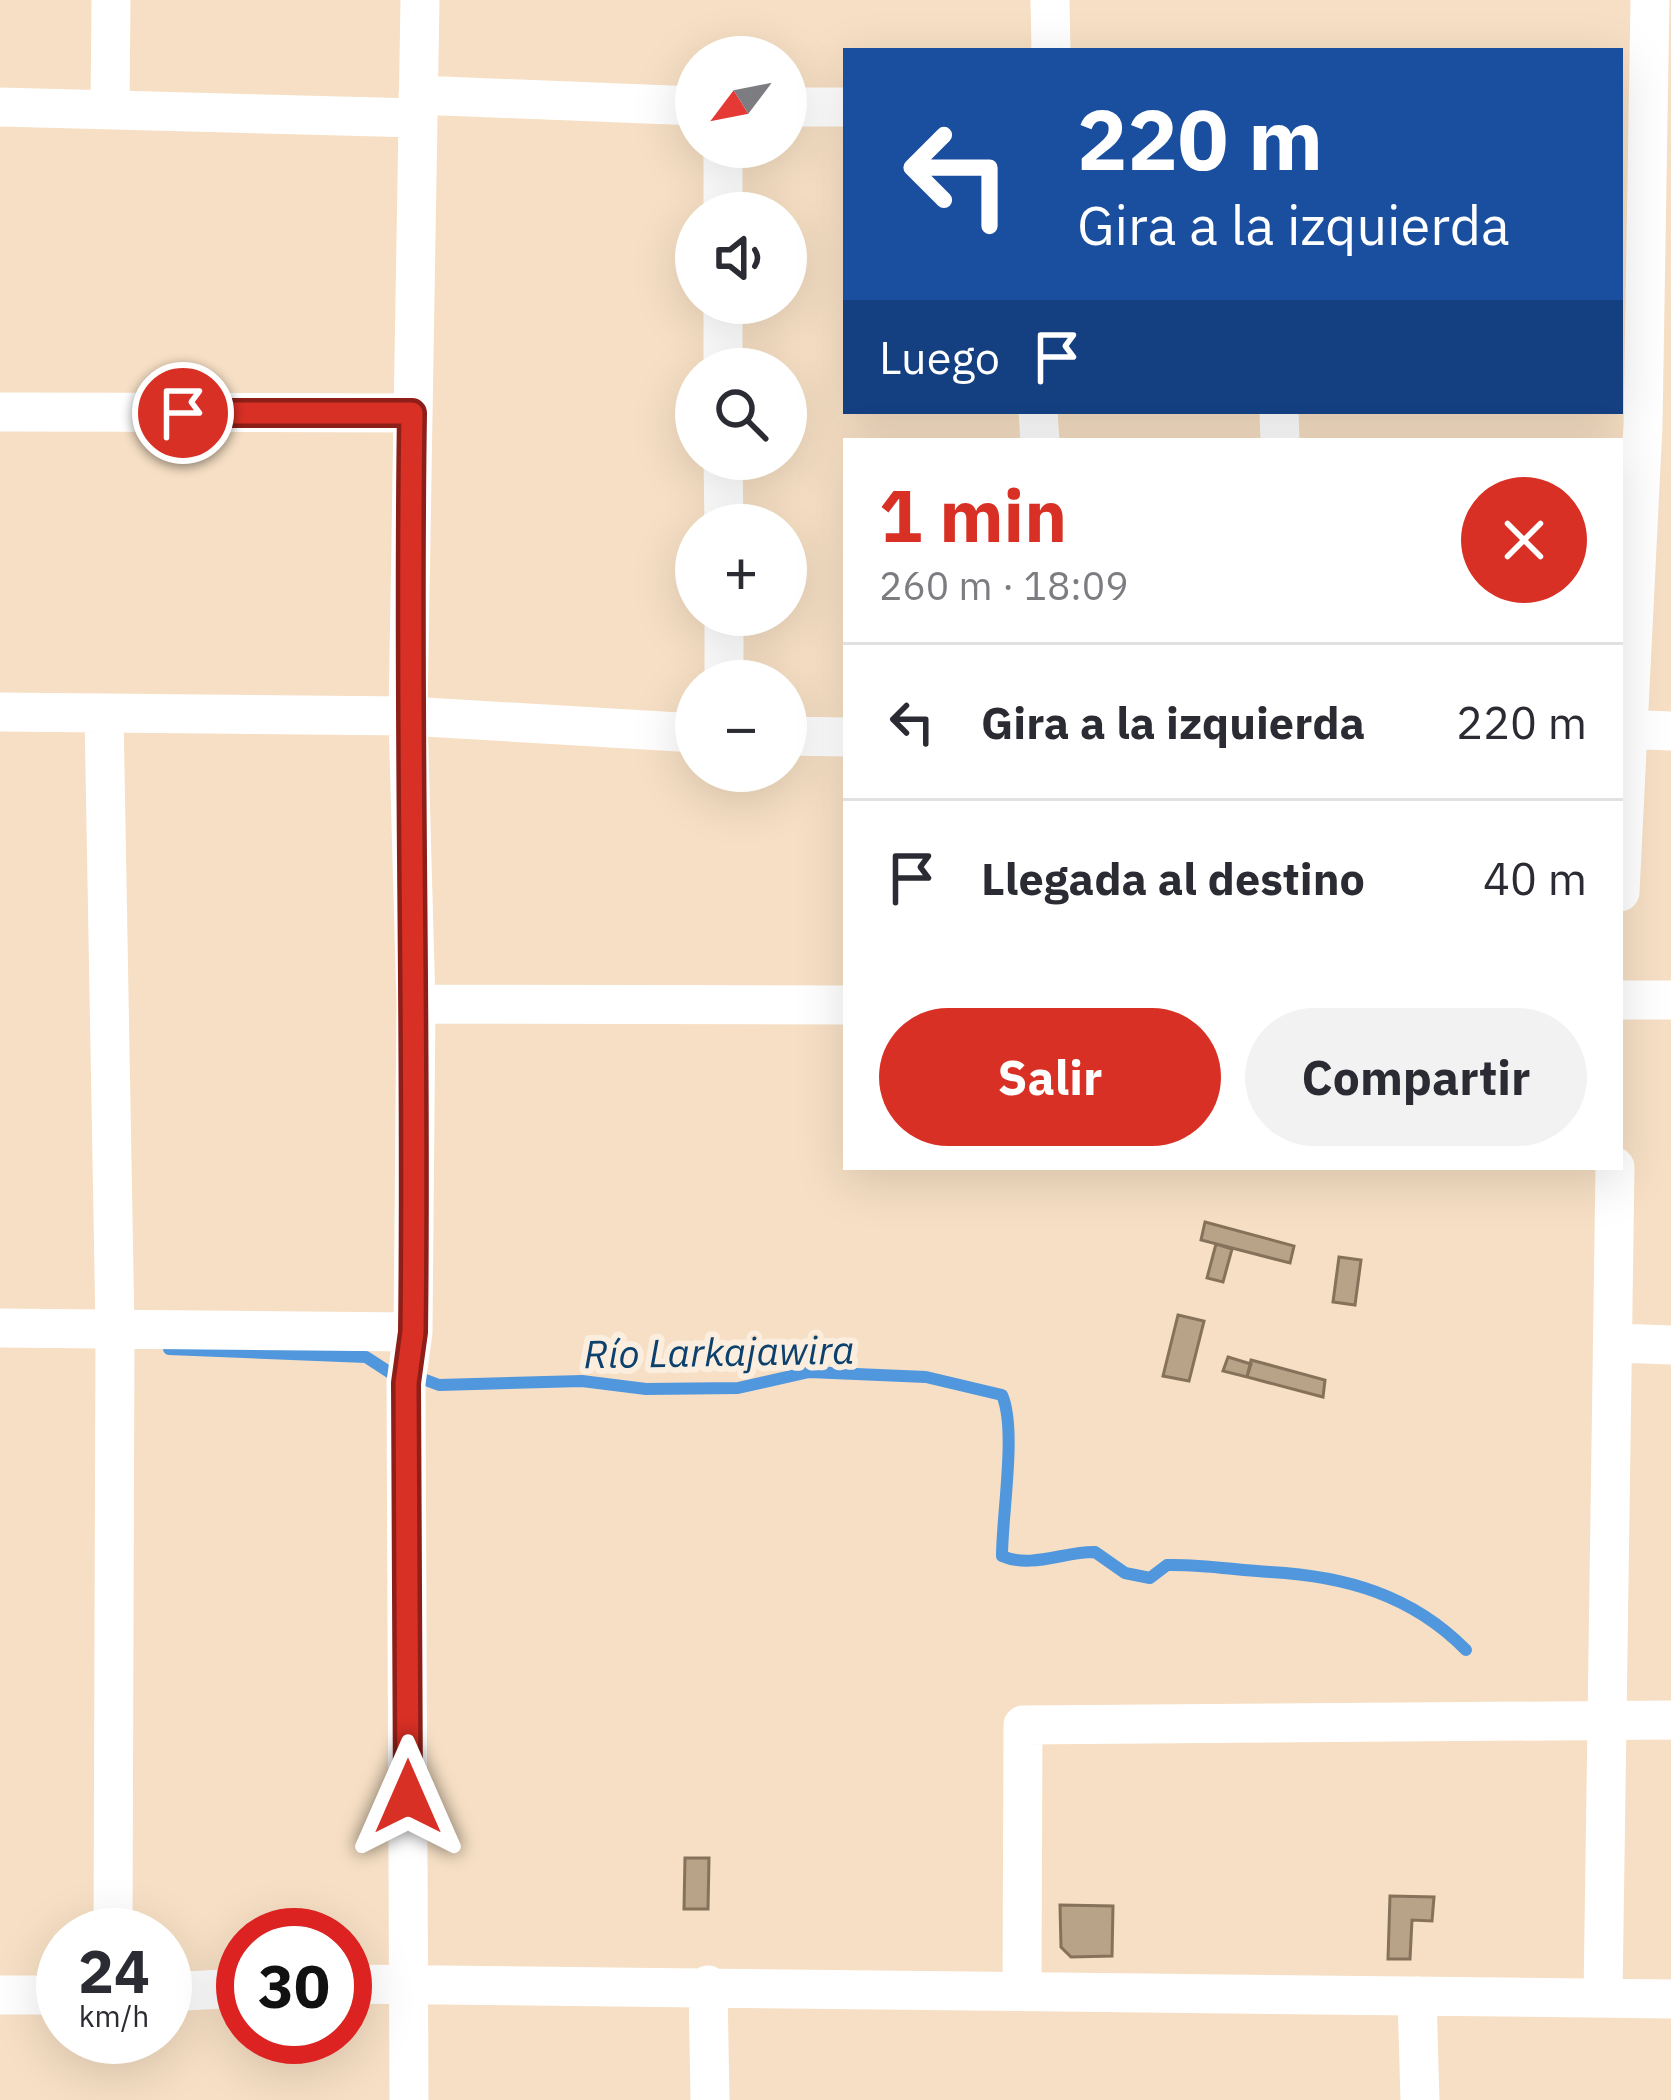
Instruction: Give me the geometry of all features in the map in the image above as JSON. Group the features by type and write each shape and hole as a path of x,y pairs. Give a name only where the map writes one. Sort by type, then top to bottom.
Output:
{"street":[{"path":"110,110 111,0"},
{"path":"409,2100 406,1383 413,1332 416,1004 408,716 420,0"},
{"path":"1050,0 1052,48"},
{"path":"1623,770 1657,426 1646,130 1650,0"},
{"path":"0,107 675,106"},
{"path":"807,107 843,107"},
{"path":"0,412 412,413"},
{"path":"0,712 408,716 675,732"},
{"path":"104,714 115,1328 113,1908"},
{"path":"1624,729 1671,731"},
{"path":"807,736 843,737"},
{"path":"1623,1000 1671,1000"},
{"path":"416,1004 843,1005"},
{"path":"1603,1997 1615,1170"},
{"path":"0,1328 413,1332"},
{"path":"1616,1343 1671,1345"},
{"path":"1022,1990 1023,1725 1671,1720"},
{"path":"372,1983 1671,1999"},
{"path":"708,1985 710,2100"},
{"path":"0,1995 36,1994"},
{"path":"1417,1996 1420,2100"}],"building":[{"path":"1205,1222 1294,1246 1290,1263 1201,1240"},
{"path":"1216,1244 1232,1249 1223,1282 1207,1278"},
{"path":"1339,1257 1361,1260 1355,1305 1333,1302"},
{"path":"1178,1315 1204,1321 1189,1381 1163,1376"},
{"path":"1228,1357 1251,1364 1247,1377 1223,1371"},
{"path":"1251,1360 1325,1380 1323,1397 1247,1377"},
{"path":"685,1858 709,1858 708,1909 684,1909"},
{"path":"1390,1896 1434,1897 1432,1921 1412,1920 1410,1959 1388,1959"},
{"path":"1060,1905 1113,1906 1112,1956 1071,1957 1061,1947"}],"waterway":[{"name":"Río Larkajawira","path":"169,1349 366,1357 406,1383 423,1379 439,1385 582,1381 646,1389 738,1388 809,1372 926,1377 1002,1395 1009,1450 1002,1556 1025,1561 1095,1552 1125,1573 1150,1578 1167,1565 1325,1578 1400,1602 1466,1650"}],"route":[{"path":"183,413 412,413 408,716 416,1004 413,1332 406,1383 408,1797"}]}
